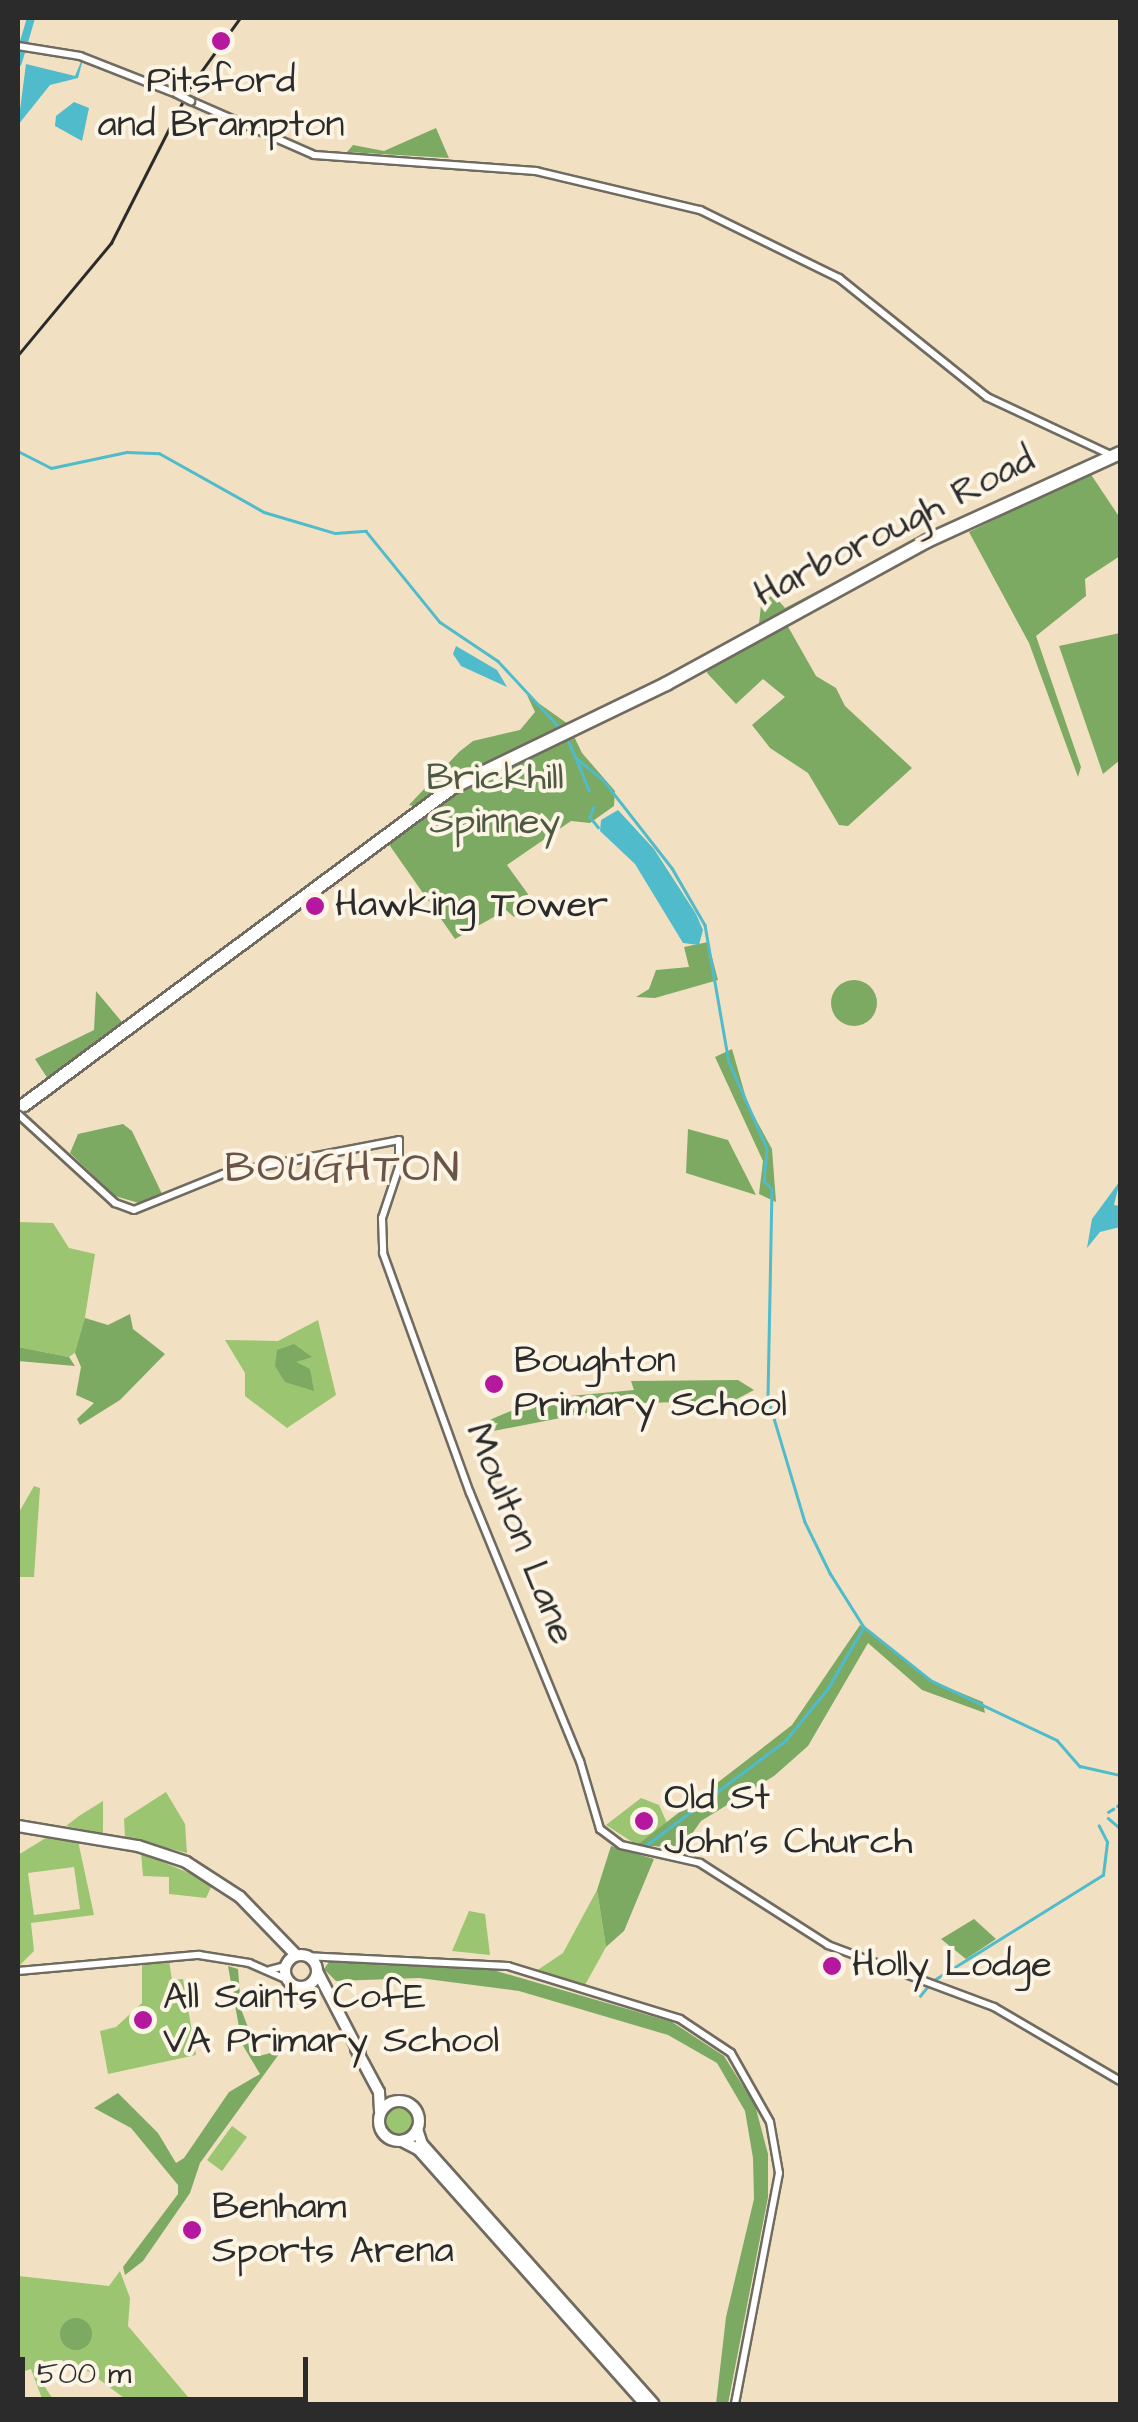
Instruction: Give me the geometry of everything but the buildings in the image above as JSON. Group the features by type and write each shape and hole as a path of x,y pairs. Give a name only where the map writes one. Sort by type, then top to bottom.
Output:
{"highway":[{"name":"Harborough Road","path":"21,1108 238,950 405,818 482,770 701,666 926,541 1116,454"}],"main road":[{"path":"18,1826 181,1860 244,1900 285,1948 316,1969 333,1994 379,2092 384,2134 418,2148 644,2404"},
{"path":"285,1948 288,1980 333,1994"},
{"path":"285,1965 300,1956"},
{"path":"310,1986 316,1969"},
{"path":"379,2092 416,2110 422,2144 654,2404"},
{"path":"380,2114 396,2101"},
{"path":"402,2141 418,2129"},
{"path":"500,2230 521,2265"}],"street":[{"path":"22,47 80,56 192,100 310,154 536,171 700,210 834,276 987,398 1116,454"},
{"name":"Moulton Lane","path":"21,1108 112,1200 134,1210 223,1174 399,1140 382,1243 478,1513 580,1761 596,1822 612,1841 700,1863 828,1945 994,2007 1120,2081"},
{"path":"18,1971 199,1954 269,1970 288,1980"},
{"path":"316,1969 327,1955"},
{"path":"300,1956 508,1966 680,2019 731,2053 770,2122 779,2172 735,2404"},
{"path":"269,1970 285,1965"}],"green space":[{"path":"436,128 449,158 347,152 353,145 384,151"},
{"path":"1090,473 1120,518 1120,556 1085,579 1086,596 1036,636 1081,767 1078,777 1029,643 969,532"},
{"path":"877,560 883,574 782,616 816,676 836,688 845,706 912,768 848,826 839,825 808,773 770,748 752,725 785,697 763,679 736,704 707,673 711,653 759,624 761,605 773,594 785,608"},
{"path":"1120,633 1120,760 1103,774 1059,646"},
{"name":"Brickhill Spinney","path":"527,695 568,724 582,753 615,791 614,806 590,823 571,821 507,865 528,894 522,910 514,917 506,910 455,939 388,843 423,808 409,805 459,752 473,741 520,730 535,712"},
{"path":"708,942 718,980 655,998 636,997 649,989 656,970 689,967 684,947"},
{"path":"854,980 870,987 877,1003 870,1019 854,1026 838,1019 831,1003 838,987"},
{"path":"96,991 127,1028 48,1079 35,1059 94,1030"},
{"path":"732,1049 748,1105 772,1149 776,1202 759,1194 763,1161 715,1057"},
{"path":"123,1124 132,1131 164,1198 142,1204 115,1196 70,1153 78,1134"},
{"path":"688,1129 728,1140 756,1195 686,1173"},
{"path":"18,1222 53,1223 69,1248 95,1254 80,1349 69,1357 18,1347"},
{"path":"130,1314 133,1329 165,1354 120,1400 80,1425 77,1419 94,1403 76,1395 81,1367 75,1353 85,1318 108,1325"},
{"path":"318,1320 336,1395 287,1428 245,1396 245,1373 225,1340 278,1341"},
{"path":"294,1344 312,1357 296,1362 310,1369 314,1391 285,1382 275,1366 277,1350"},
{"path":"18,1347 69,1357 75,1366 18,1361"},
{"path":"738,1380 754,1390 733,1401 637,1403 483,1433 480,1424 539,1399 634,1390 631,1381"},
{"path":"34,1486 40,1488 34,1577 18,1577 18,1514"},
{"path":"860,1625 932,1681 983,1702 985,1713 922,1690 868,1643 808,1746 774,1776 701,1821 682,1848 637,1845 792,1725"},
{"path":"166,1792 185,1824 187,1853 125,1837 124,1819"},
{"path":"641,1798 659,1805 667,1823 637,1845 606,1825"},
{"path":"103,1801 103,1834 66,1826 79,1816"},
{"path":"49,1836 78,1841 94,1915 31,1923 34,1951 18,1967 18,1855","holes":["74,1867 80,1909 34,1915 28,1873"]},
{"path":"611,1846 654,1859 624,1931 606,1947 597,1890"},
{"path":"141,1853 213,1883 206,1898 169,1894 169,1877 143,1876"},
{"path":"597,1890 606,1947 585,1985 536,1971 563,1953"},
{"path":"469,1911 485,1914 490,1955 452,1951"},
{"path":"974,1919 996,1939 966,1959 941,1939"},
{"name":"All Saints CofE VA Primary School","path":"169,1960 172,1980 183,1979 196,2055 108,2074 100,2031 116,2027 142,2003 142,1964"},
{"path":"329,1962 493,1970 672,2022 724,2056 755,2105 768,2154 768,2197 728,2404 716,2404 726,2317 754,2199 753,2158 745,2111 717,2063 668,2035 519,1991 419,1978 336,1981 324,1969"},
{"path":"228,1966 238,1969 241,2009 259,2056 282,2050 200,2163 190,2193 143,2261 125,2275 123,2267 178,2194 178,2185 131,2128 94,2108 118,2093 158,2133 176,2163 184,2158 229,2092 260,2074 242,2044"},
{"path":"399,2105 411,2110 416,2122 411,2134 399,2139 387,2134 382,2122 387,2110"},
{"path":"232,2126 247,2137 222,2171 207,2160"},
{"path":"120,2271 130,2298 128,2326 194,2404 132,2404 88,2371 51,2366 36,2373 56,2404 44,2404 31,2369 18,2373 18,2276 109,2286"},
{"path":"76,2318 87,2323 92,2334 87,2345 76,2350 65,2345 60,2334 65,2323"}],"water":[{"path":"85,52 78,78 50,85 18,125 26,64 75,76"},
{"path":"74,102 89,108 82,141 55,126 56,116"},
{"path":"456,646 497,670 507,687 461,666 453,654"},
{"path":"618,810 654,849 696,914 703,930 699,945 683,943 635,864 600,831 601,820"},
{"path":"1120,1181 1114,1205 1120,1206 1120,1227 1100,1232 1087,1248 1092,1219"}],"waterway":[{"path":"18,62 31,18"},
{"path":"18,451 51,468 127,452 159,453 264,512 335,533 366,531 440,622 498,661 561,729"},
{"path":"568,740 576,758 604,781 672,868 705,925 729,1062 767,1148 764,1181 772,1189 768,1398 805,1522 830,1573 864,1627 932,1681 1057,1740 1080,1766 1120,1775"},
{"path":"576,758 589,791"},
{"path":"594,807 590,817 598,827"},
{"path":"645,1846 785,1741 828,1688 863,1628"},
{"path":"1108,1812 1113,1809"},
{"path":"1108,1818 1120,1828"},
{"path":"934,1980 1103,1875 1107,1842 1099,1826"},
{"path":"920,1996 928,1986"}],"railway":[{"path":"18,355 111,243 190,87 240,18"}],"place":[{"name":"Pitsford and Brampton","path":"221,41"},
{"name":"Hawking Tower","path":"315,906"},
{"name":"Boughton Primary School","path":"494,1384"},
{"name":"Old St John's Church","path":"644,1821"},
{"name":"Holly Lodge","path":"832,1966"},
{"name":"All Saints CofE VA Primary School","path":"143,2020"},
{"name":"Benham Sports Arena","path":"192,2230"}],"district":[{"name":"BOUGHTON","path":"343,1169"}]}
